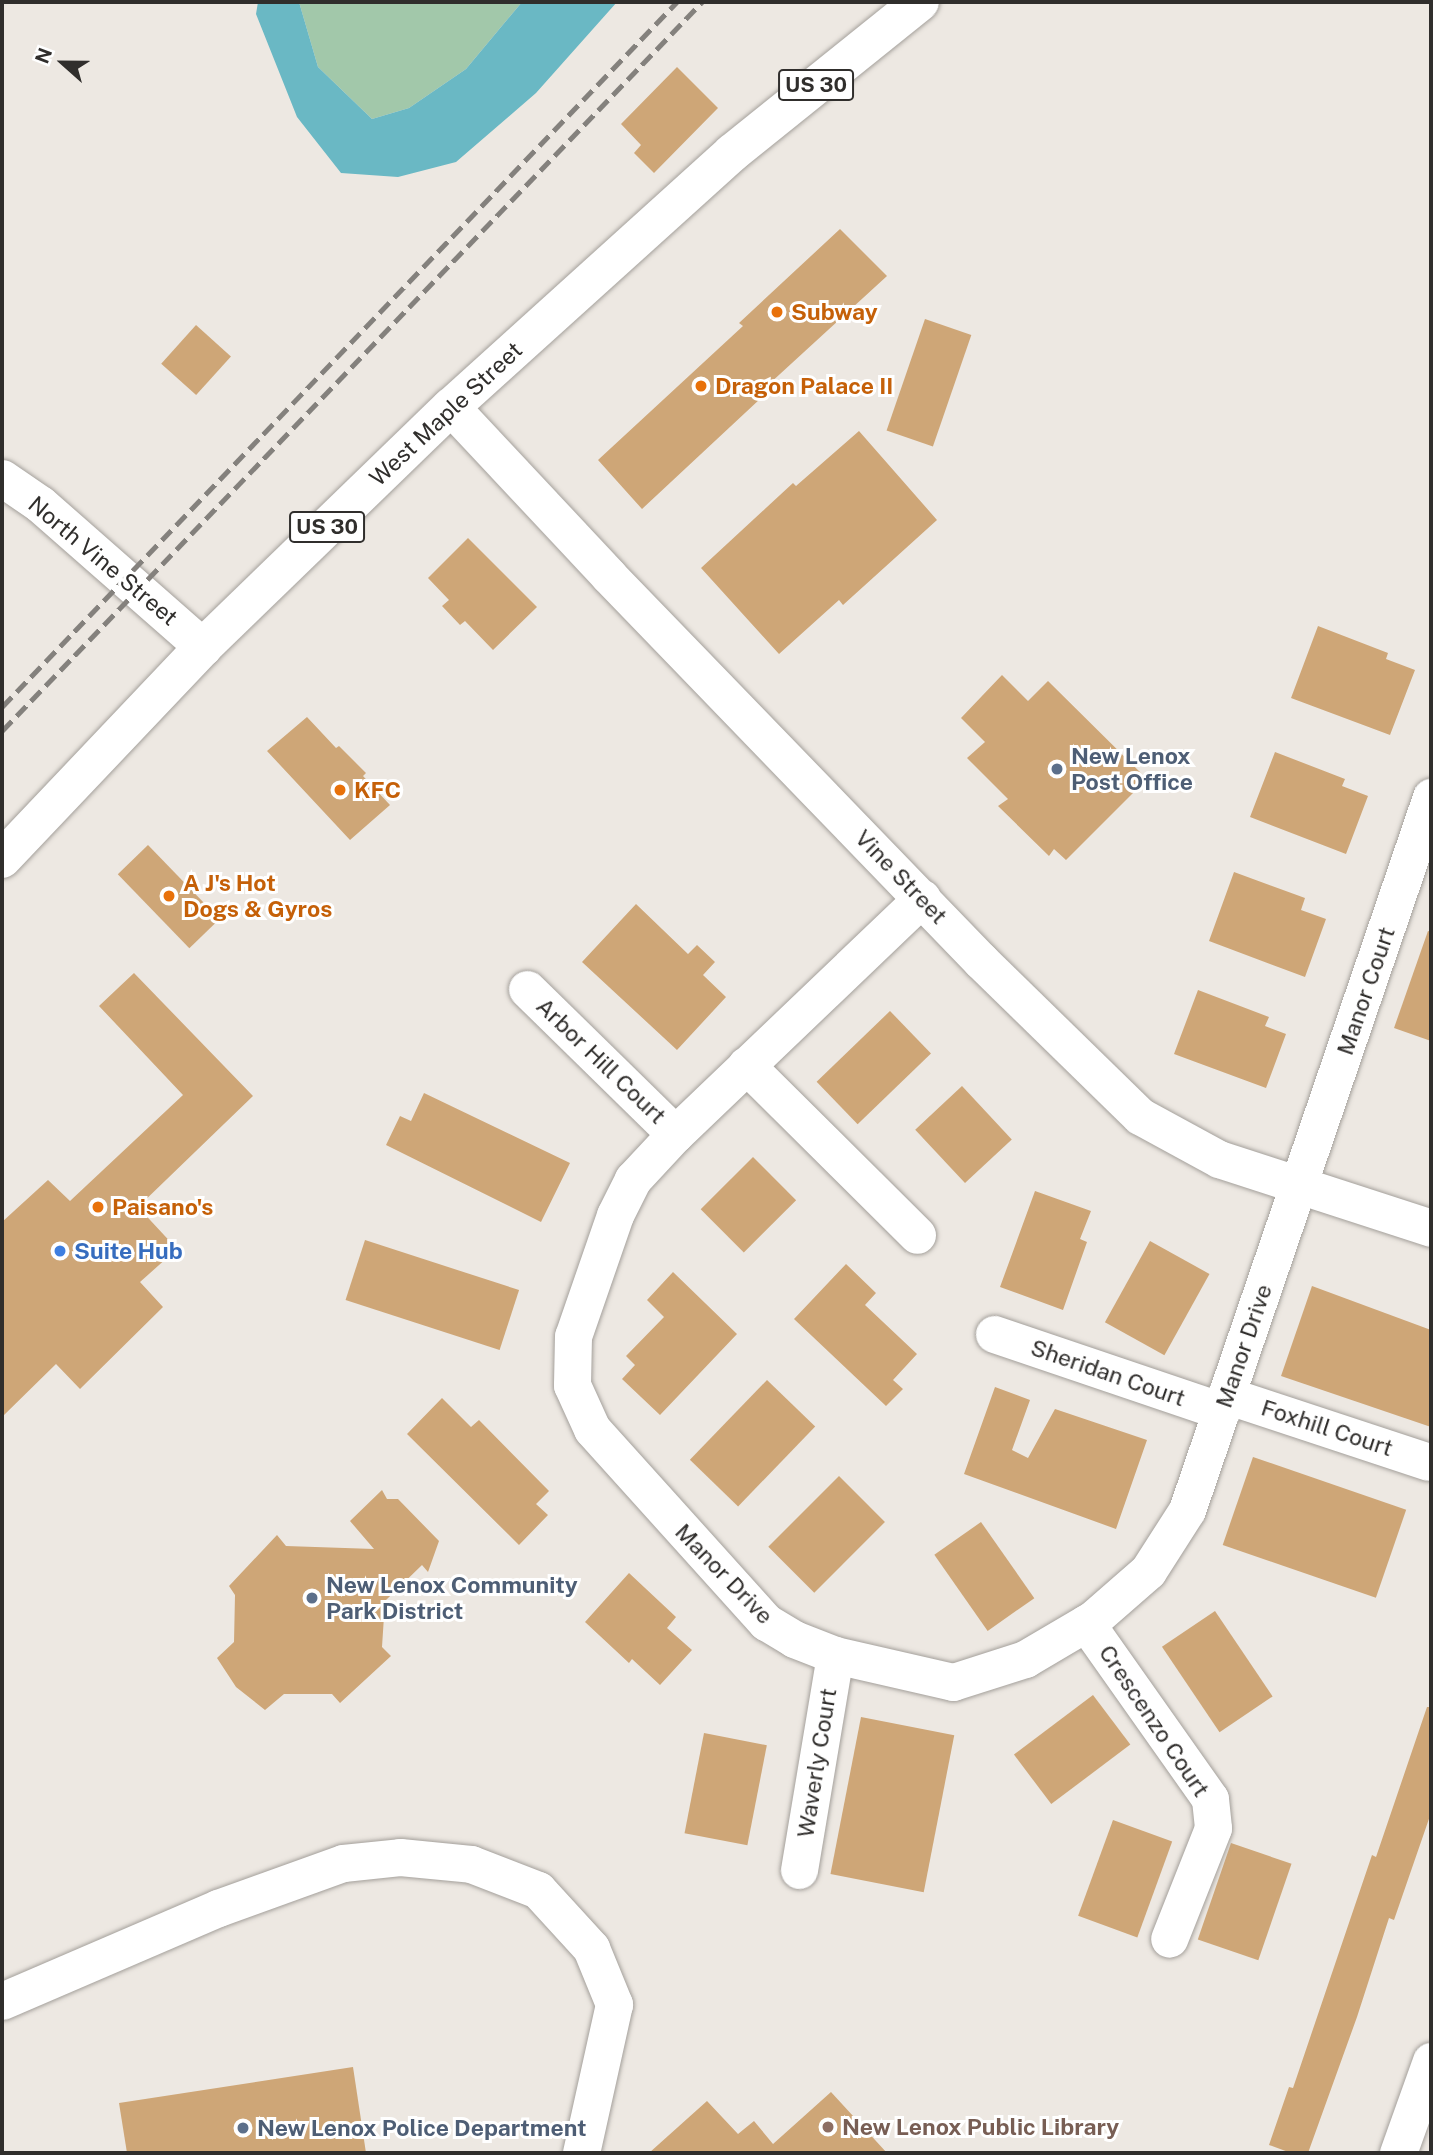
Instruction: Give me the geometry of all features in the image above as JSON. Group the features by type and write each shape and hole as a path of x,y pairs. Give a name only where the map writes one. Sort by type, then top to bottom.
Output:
{"main road":[{"name":"West Maple Street","path":"2,859 203,646 451,407 628,244 732,153 920,2"}],"street":[{"name":"Vine Street","path":"451,407 608,575 1064,1045 1139,1116 1219,1159 1431,1228"},
{"name":"North Vine Street","path":"2,478 40,504 203,646"},
{"name":"Manor Court","path":"1300,1184 1431,797"},
{"name":"Manor Drive","path":"922,898 675,1134 633,1179 615,1215 573,1336 572,1385 592,1429 766,1622 794,1639 835,1655 953,1682 1025,1659 1086,1623 1148,1571 1187,1510 1300,1184"},
{"name":"Arbor Hill Court","path":"527,989 675,1134"},
{"path":"746,1065 916,1235"},
{"name":"Sheridan Court","path":"995,1334 1224,1403"},
{"name":"Foxhill Court","path":"1224,1403 1428,1462"},
{"name":"Crescenzo Court","path":"1086,1623 1210,1799 1213,1828 1169,1939"},
{"name":"Waverly Court","path":"799,1870 835,1655"},
{"path":"2,2001 218,1908 343,1863 400,1857 471,1864 538,1890 591,1948 614,2004 581,2153"},
{"path":"1398,2153 1431,2061"}],"green space":[{"path":"299,2 522,2 466,69 409,108 372,119 318,67"}],"water":[{"path":"258,2 299,2 318,67 372,119 409,108 466,69 522,2 617,2 536,93 456,162 398,177 341,173 297,117 256,14"}],"building":[{"path":"677,67 718,108 654,173 634,153 641,145 621,124"},
{"path":"840,229 887,276 757,395 760,399 642,509 598,460 743,326 739,323"},
{"path":"925,319 971,335 933,447 887,431"},
{"path":"196,325 231,356 196,395 161,364"},
{"path":"859,431 937,520 843,605 839,600 779,654 701,568 793,483 796,486"},
{"path":"468,538 537,607 493,650 465,621 460,625 442,606 449,600 428,578"},
{"path":"1318,626 1388,653 1386,659 1415,670 1390,735 1291,698"},
{"name":"New Lenox Post Office","path":"1002,675 1028,701 1048,681 1147,779 1066,860 1054,849 1049,856 998,806 1008,799 967,758 985,742 961,718"},
{"name":"KFC","path":"307,717 336,748 339,746 366,773 363,776 390,805 350,840 267,751"},
{"path":"1275,752 1345,779 1342,786 1368,796 1346,854 1250,817"},
{"name":"A J's Hot Dogs & Gyros","path":"148,845 220,919 189,948 118,874"},
{"path":"1234,872 1305,898 1301,910 1326,919 1305,977 1209,941"},
{"path":"636,904 688,954 697,945 715,962 703,975 726,997 677,1050 582,962"},
{"path":"1428,931 1431,932 1431,1041 1394,1028"},
{"path":"134,973 253,1096 138,1207 177,1249 140,1282 163,1307 80,1389 56,1364 2,1417 2,1222 48,1180 70,1201 183,1095 99,1006"},
{"path":"1198,990 1269,1017 1265,1026 1286,1034 1266,1088 1174,1054"},
{"path":"890,1011 931,1053 858,1124 817,1082"},
{"path":"962,1086 1012,1139 965,1183 915,1130"},
{"path":"424,1093 570,1163 541,1222 386,1145 400,1116 411,1121"},
{"path":"753,1157 796,1200 744,1252 701,1209"},
{"path":"1035,1191 1091,1211 1080,1239 1087,1242 1063,1310 1000,1287"},
{"path":"365,1240 519,1290 500,1350 346,1300"},
{"path":"1150,1241 1209,1274 1164,1355 1105,1322"},
{"path":"846,1264 876,1293 865,1305 917,1354 893,1380 903,1389 886,1406 794,1319"},
{"path":"673,1272 737,1334 660,1415 622,1379 635,1365 626,1356 664,1317 647,1300"},
{"path":"1312,1286 1431,1330 1431,1427 1281,1376"},
{"path":"767,1380 815,1427 738,1506 690,1460"},
{"path":"995,1387 1030,1400 1012,1450 1028,1458 1055,1409 1147,1440 1116,1529 964,1474"},
{"path":"442,1398 471,1427 479,1420 549,1491 536,1504 548,1515 519,1545 407,1434"},
{"path":"1253,1457 1406,1510 1376,1598 1223,1545"},
{"path":"839,1476 885,1522 814,1593 768,1547"},
{"name":"New Lenox Community Park District","path":"382,1490 387,1499 398,1499 439,1541 428,1572 422,1565 385,1601 382,1647 391,1656 340,1703 332,1694 284,1694 265,1710 236,1687 217,1658 234,1642 235,1595 229,1586 277,1535 286,1546 374,1549 350,1521"},
{"path":"981,1522 1034,1598 988,1631 934,1555"},
{"path":"629,1573 676,1617 667,1628 692,1650 660,1685 632,1659 629,1663 585,1622"},
{"path":"1215,1611 1273,1696 1220,1732 1162,1647"},
{"path":"1093,1695 1130,1745 1051,1804 1014,1755"},
{"path":"1427,1707 1431,1707 1431,1813 1394,1920 1389,1918 1308,2153 1291,2153 1269,2145 1289,2087 1293,2088 1372,1855 1376,1857"},
{"path":"861,1717 954,1735 924,1892 830,1874"},
{"path":"704,1733 767,1745 747,1845 685,1833"},
{"path":"1113,1820 1172,1842 1137,1937 1078,1916"},
{"path":"1231,1843 1292,1864 1258,1960 1198,1939"},
{"name":"New Lenox Police Department","path":"353,2067 366,2153 127,2153 119,2103"},
{"name":"New Lenox Public Library","path":"831,2092 887,2153 649,2153 707,2101 738,2134 754,2121 773,2144"}],"railway":[{"path":"2,707 677,2"},
{"path":"2,731 702,2"}],"place":[{"name":"Subway","path":"777,312"},
{"name":"Dragon Palace II","path":"701,386"},
{"name":"New Lenox Post Office","path":"1057,769"},
{"name":"KFC","path":"340,790"},
{"name":"A J's Hot Dogs & Gyros","path":"169,896"},
{"name":"Paisano's","path":"98,1207"},
{"name":"Suite Hub","path":"60,1251"},
{"name":"New Lenox Community Park District","path":"312,1598"},
{"name":"New Lenox Public Library","path":"828,2127"},
{"name":"New Lenox Police Department","path":"243,2128"}]}
